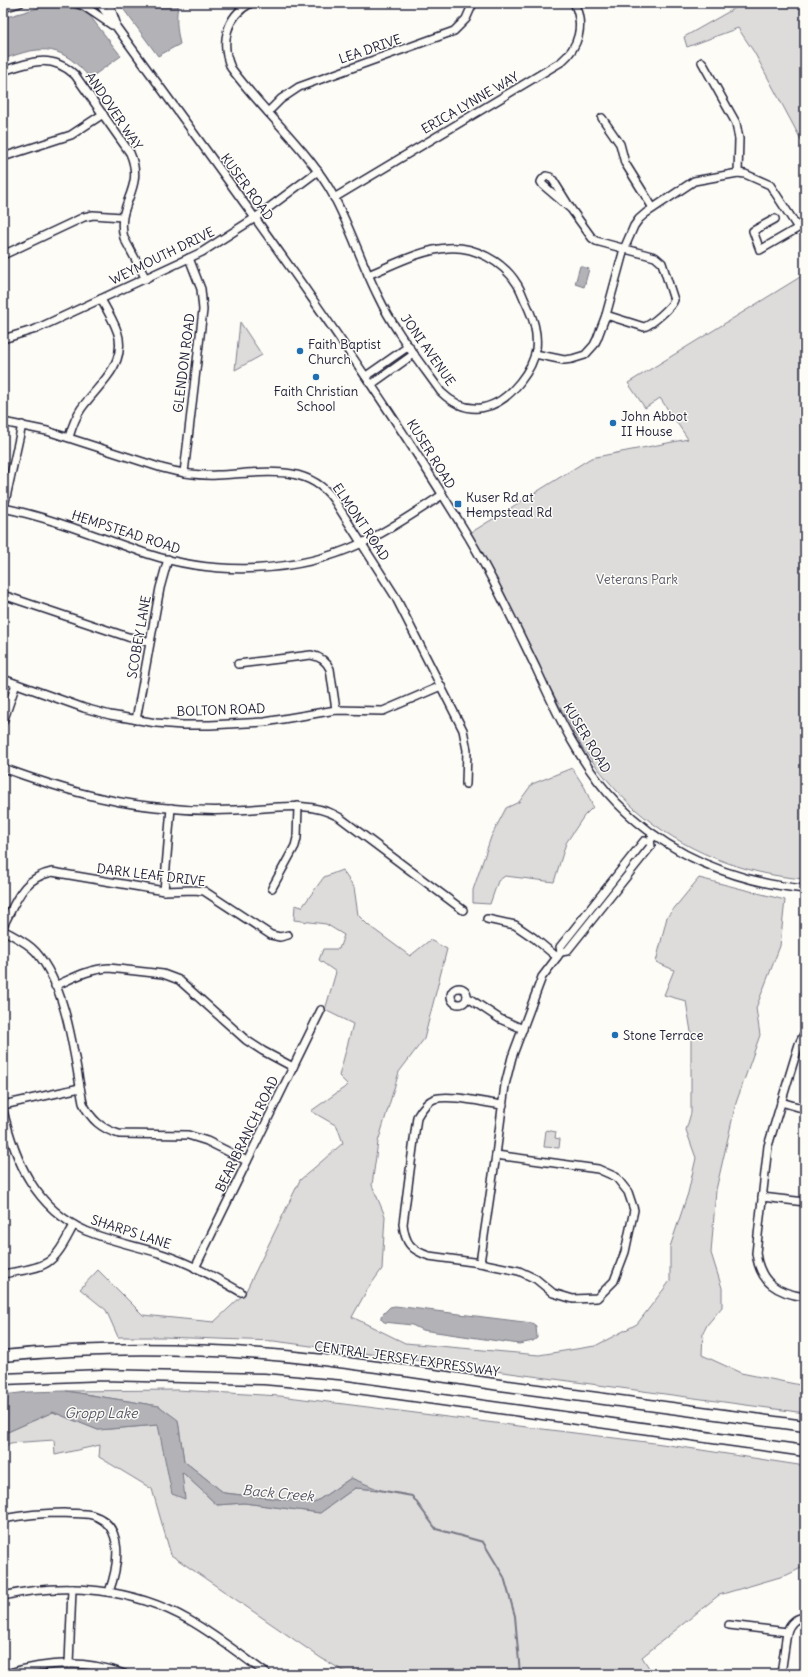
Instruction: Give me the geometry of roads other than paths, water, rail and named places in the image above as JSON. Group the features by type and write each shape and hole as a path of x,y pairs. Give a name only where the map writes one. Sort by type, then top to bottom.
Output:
{"highway":[{"name":"CENTRAL JERSEY EXPRESSWAY","path":"3,1356 90,1351 148,1350 290,1356 805,1426"},
{"path":"3,1379 103,1375 264,1379 350,1388 805,1451"}],"street":[{"path":"3,8 20,3"},
{"path":"76,3 98,14 119,30"},
{"name":"KUSER ROAD","path":"99,3 372,384 476,549 552,702 586,765 616,802 655,835 688,856 726,872 765,884 805,889"},
{"path":"109,3 119,30"},
{"name":"JONI AVENUE","path":"251,3 239,11 229,26 226,34 225,51 231,68 318,171 334,198 368,275 390,318 441,392 447,398 462,406 480,408 497,404 513,391 529,369 535,354 537,340 534,321 517,284 502,266 483,254 462,248 439,248 368,275"},
{"name":"LEA DRIVE","path":"268,112 286,95 299,86 450,33 460,26 466,19 473,3"},
{"name":"ERICA LYNNE WAY","path":"334,198 514,92 561,62 573,50 579,34 579,16 574,3"},
{"name":"ANDOVER WAY","path":"3,71 35,61 45,61 61,65 75,75 130,153 135,169 134,187 122,217 122,230 124,238 146,279"},
{"path":"702,62 737,127 739,139 738,173"},
{"path":"3,157 70,135 103,114"},
{"path":"602,118 620,144 625,163 653,208"},
{"name":"WEYMOUTH DRIVE","path":"3,339 36,329 190,258 218,243 318,171"},
{"path":"535,354 564,360 585,355 594,345 606,315 624,249 634,226 639,219 653,208 694,181 738,173 751,176 770,185 798,228 760,250 753,231 775,219"},
{"path":"571,209 543,185 541,182 546,176 553,180 571,209 592,238 596,241 659,259 662,263 674,300 673,303 648,325 644,326 606,315"},
{"path":"3,255 84,217 102,214 122,217"},
{"name":"GLENDON ROAD","path":"184,473 203,310 201,289 190,258"},
{"path":"69,437 76,417 112,371 119,355 119,338 117,330 101,299"},
{"path":"366,376 409,346"},
{"path":"372,384 414,354"},
{"name":"ELMONT ROAD","path":"3,422 22,425 69,437 162,468 184,473 217,475 289,473 306,477 323,487 330,494 395,596 463,730 467,750 466,784"},
{"path":"3,509 22,425"},
{"name":"HEMPSTEAD ROAD","path":"3,509 44,518 168,559 229,568 273,566 316,559 362,543 395,526 442,495"},
{"name":"SCOBEY LANE","path":"136,720 160,588 168,559"},
{"path":"3,595 128,637 150,642"},
{"path":"238,664 311,655 317,656 323,659 330,669 336,710"},
{"name":"BOLTON ROAD","path":"3,679 84,708 136,720 182,725 237,724 279,720 336,710 383,712 440,686"},
{"path":"3,722 16,684"},
{"path":"3,768 53,786 129,804 171,808 233,810 298,806 320,808 339,817 463,910"},
{"path":"272,888 295,846 297,838 298,806"},
{"path":"164,891 171,808"},
{"path":"559,954 567,951 651,846 650,841 655,835"},
{"path":"480,1263 505,1085 512,1057 542,977 559,954 560,947 644,841 650,841"},
{"name":"DARK LEAF DRIVE","path":"3,926 24,886 43,874 59,872 131,887 164,891 204,892 271,935 280,937 288,935"},
{"path":"602,895 608,900"},
{"path":"487,919 514,925 559,954"},
{"path":"3,930 21,940 36,952 55,986 67,1020 83,1104 91,1117 103,1128 111,1131 128,1134 188,1135 198,1137 247,1161"},
{"path":"55,986 90,970 99,968 171,976 185,984 246,1040 293,1067"},
{"path":"467,997 500,1019 523,1029"},
{"name":"BEAR BRANCH ROAD","path":"195,1268 321,1010"},
{"path":"805,1032 799,1044 768,1146 756,1253 760,1269 769,1283 775,1288 789,1295 805,1297"},
{"path":"3,1105 80,1088"},
{"path":"496,1155 598,1169 616,1177 628,1192 634,1210 625,1252 614,1281 597,1298 573,1299 553,1293 536,1279 519,1270 421,1254 409,1245 404,1236 403,1224 417,1117 426,1104 433,1099 446,1097 503,1105"},
{"path":"781,1102 805,1109"},
{"name":"SHARPS LANE","path":"3,1110 15,1153 29,1181 47,1204 74,1224 97,1235 163,1254 195,1268 241,1292"},
{"path":"762,1197 805,1202"},
{"path":"3,1274 41,1266 47,1263 58,1252 74,1224"},
{"path":"3,1519 35,1514 57,1513 90,1515 103,1521 112,1531 116,1542 114,1572 109,1592"},
{"path":"69,1664 72,1589"},
{"path":"3,1596 34,1590 72,1589 109,1592 150,1603 188,1619 208,1631 267,1674"},
{"path":"782,1674 787,1632 792,1622 798,1618 805,1617"},
{"path":"729,1625 787,1632"},
{"path":"6,1674 35,1666 69,1664 98,1667 124,1674"}],"water":[{"path":"119,3 179,3 177,23 180,44 158,56"},
{"path":"52,4 81,10 90,16 121,56 90,78 70,59 52,50 30,51 4,59 3,18"},
{"path":"580,266 589,269 584,287 575,284"},
{"path":"395,1306 532,1323 536,1326 537,1338 533,1341 519,1344 422,1330 412,1325 384,1322 381,1319 381,1316 390,1307"},
{"name":"Gropp Lake","path":"66,1391 159,1406 178,1420 184,1461 224,1493 314,1503 351,1478 380,1490 355,1488 320,1513 244,1503 217,1505 182,1472 185,1499 172,1494 158,1425 98,1430 53,1412 3,1434 3,1395 28,1392"}],"waterway":[{"name":"Back Creek","path":"379,1490 412,1496 436,1529 483,1542 504,1577 515,1616 520,1674"}],"place":[{"name":"Faith Baptist Church","path":"300,351"},
{"name":"Faith Christian School","path":"316,377"},
{"name":"John Abbot II House","path":"613,423"},
{"name":"Kuser Rd at Hempstead Rd","path":"458,504"},
{"name":"Stone Terrace","path":"615,1035"}],"park label":[{"name":"Veterans Park","path":"637,579"}]}
